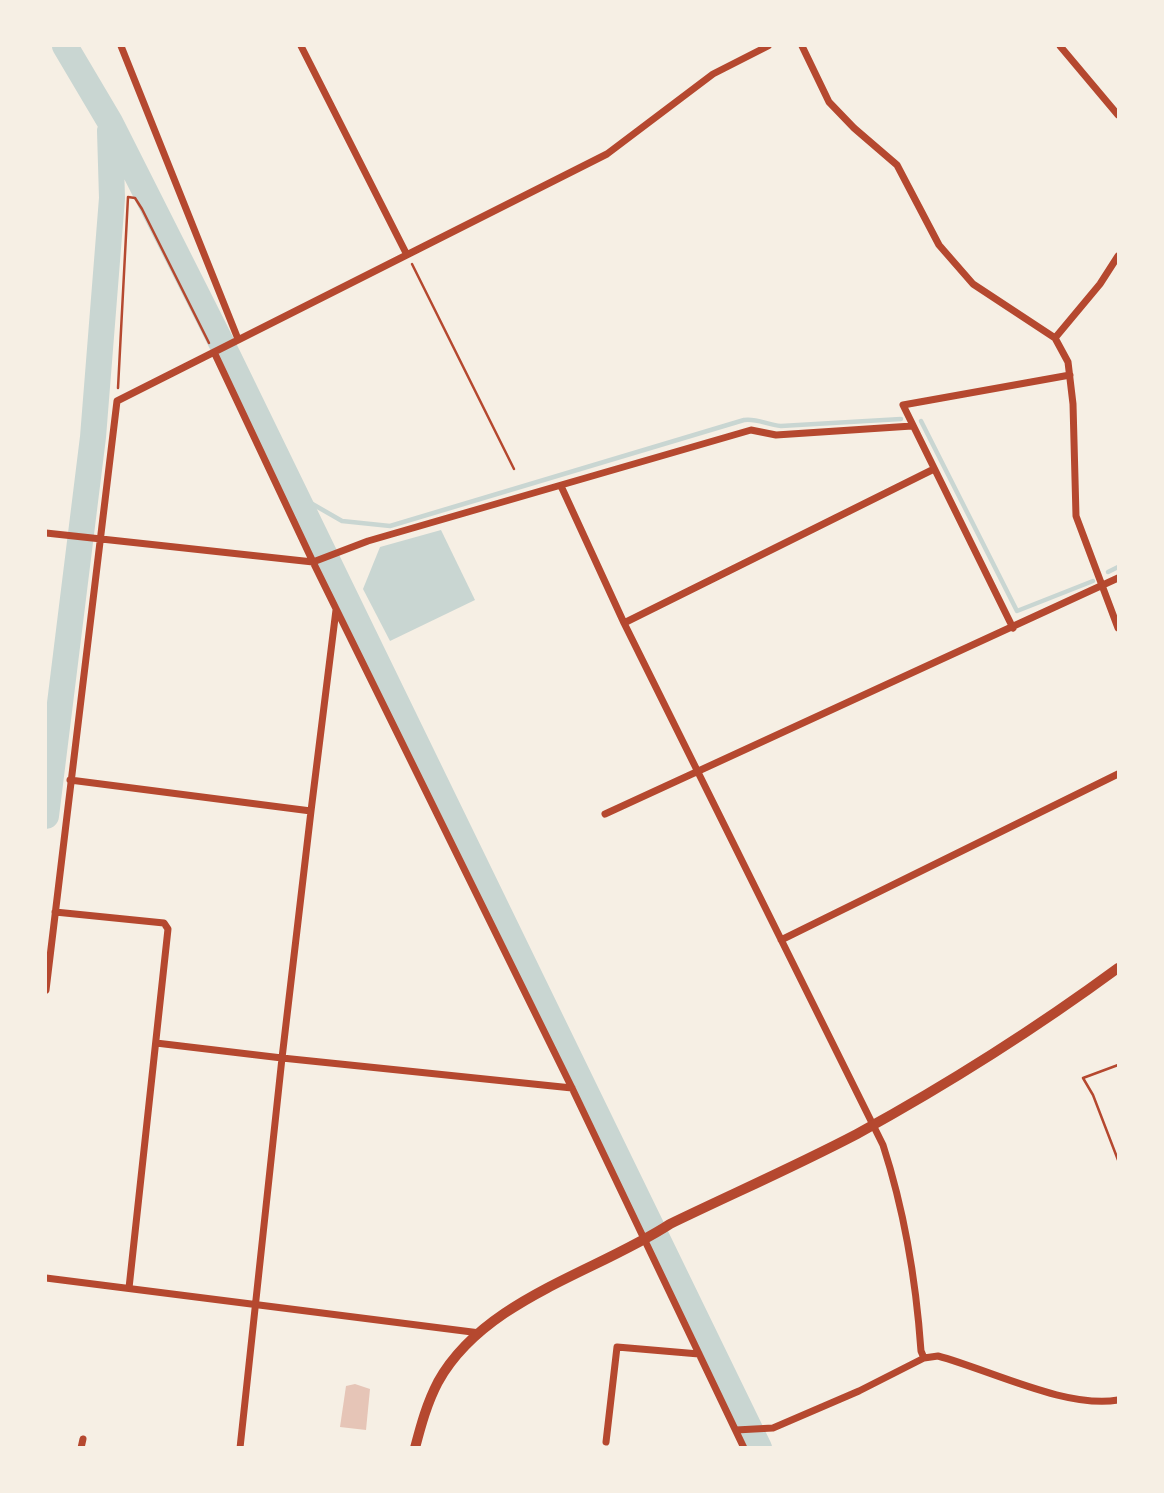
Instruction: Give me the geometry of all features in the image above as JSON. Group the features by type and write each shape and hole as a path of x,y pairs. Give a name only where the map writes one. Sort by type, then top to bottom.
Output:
{"main road":[{"path":"415,1447 425,1410 439,1380 480,1334 528,1298 645,1240 670,1224 873,1125 1024,1035 1118,968"}],"street":[{"path":"121,46 235,340"},
{"path":"301,46 407,255"},
{"path":"46,990 97,539 117,401 607,154 713,74 768,46"},
{"path":"802,46 830,102 854,128 897,165 939,245 973,284 1055,338 1068,362 1070,374 1076,516 1118,628"},
{"path":"1060,46 1118,115"},
{"path":"1055,338 1100,284 1118,256"},
{"path":"215,351 336,607 572,1088 744,1447"},
{"path":"1013,628 904,405 1070,374"},
{"path":"46,533 316,561 368,541 751,430 776,435 912,426"},
{"path":"624,623 934,469"},
{"path":"561,486 624,623 883,1145 901,1200 916,1282 920,1351 924,1357"},
{"path":"605,814 1118,578"},
{"path":"240,1447 282,1058 336,607"},
{"path":"781,940 1118,774"},
{"path":"69,780 312,811"},
{"path":"55,912 163,923 168,929 129,1288"},
{"path":"156,1043 572,1088"},
{"path":"46,1278 480,1334"},
{"path":"606,1442 617,1347 699,1354"},
{"path":"737,1430 773,1428 859,1391 924,1357 939,1356 965,1363 1061,1396 1100,1404 1118,1401"}],"path":[{"path":"117,401 128,197 135,198 142,209 215,351"},
{"path":"407,255 514,469"},
{"path":"1118,1065 1083,1079 1093,1095 1118,1160"}],"shaded area":[{"path":"441,530 475,600 390,641 363,589 380,547"}],"building":[{"path":"355,1384 370,1389 366,1430 340,1427 346,1386"}],"waterway":[{"path":"65,46 110,122 228,356 759,1448"},
{"path":"46,816 93,437 112,198 110,131"},
{"path":"295,494 342,521 390,526 744,420 781,426 901,419"},
{"path":"921,421 1017,611 1093,581"},
{"path":"1108,572 1118,567"}]}
